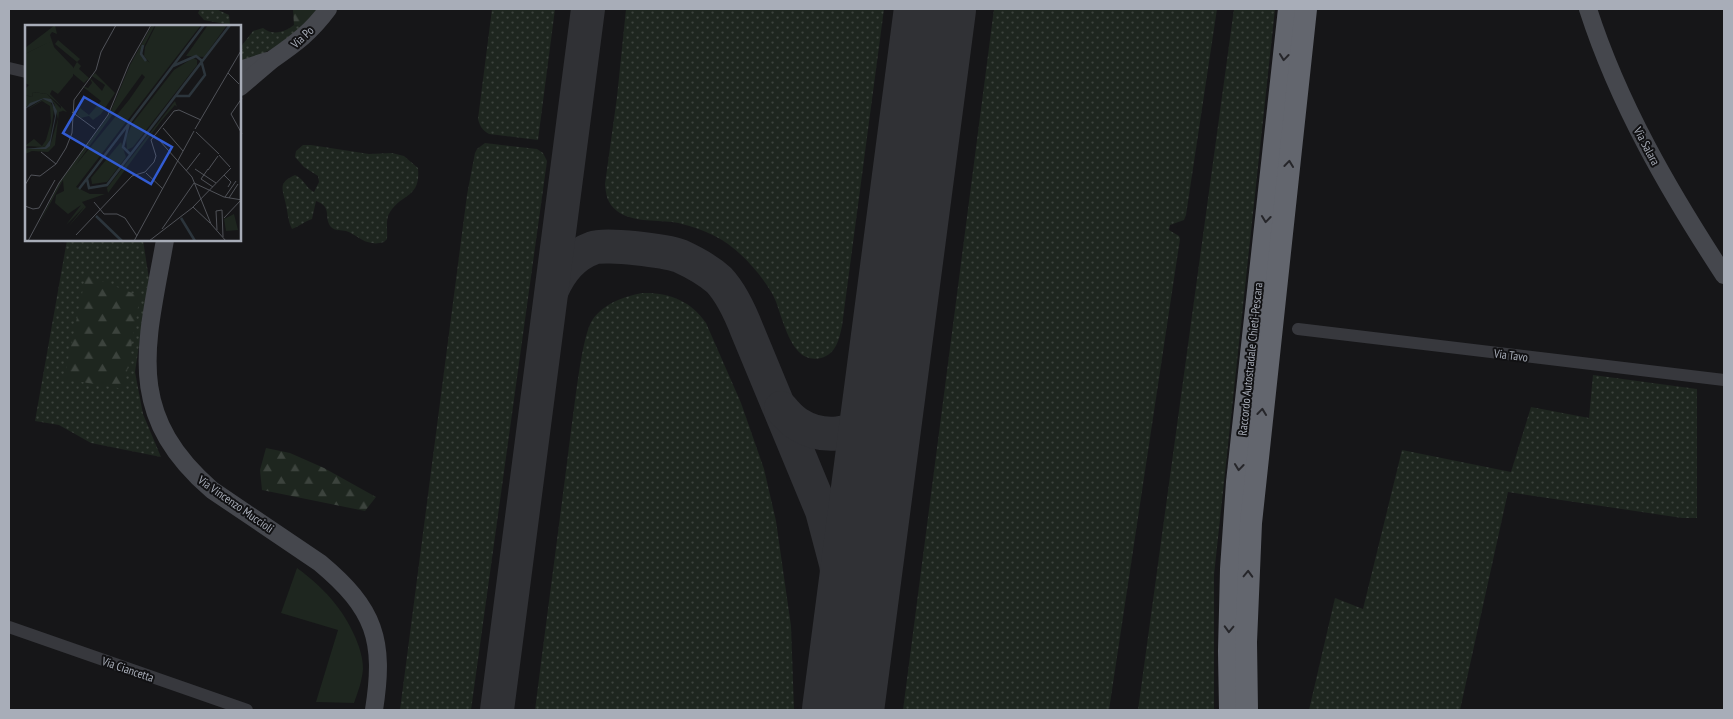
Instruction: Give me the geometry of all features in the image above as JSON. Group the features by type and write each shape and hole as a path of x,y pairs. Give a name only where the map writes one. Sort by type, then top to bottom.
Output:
{"highway":[{"name":"Raccordo Autostradale Chieti-Pescara","path":"1230,710 1230,605 1236,499 1289,9"},
{"name":"Raccordo Autostradale Chieti-Pescara","path":"1247,710 1246,642 1251,523 1306,9"}],"street":[{"name":"Via Po","path":"241,86 272,60 293,46 328,9"},
{"name":"Via Salara","path":"1588,9 1608,66 1640,135 1685,215 1724,275"},
{"name":"Via Po","path":"241,70 272,60"},
{"path":"9,68 25,72"},
{"name":"Via Vincenzo Muccioli","path":"165,241 147,360 150,392 158,422 176,454 196,476 212,490 320,563 337,577 357,600 372,628 379,654 379,671 374,710"},
{"name":"Via Tavo","path":"1298,329 1724,380"},
{"name":"Via Ciancetta","path":"9,628 246,710"}],"green space":[{"path":"200,9 216,9 229,15 230,25 204,20 198,13"},
{"path":"293,9 317,9 303,27 294,25"},
{"path":"492,9 555,9 538,140 489,134 483,129 478,119"},
{"path":"626,9 884,9 842,326 836,346 826,356 810,358 801,354 794,347 777,303 769,288 747,261 723,240 686,225 643,220 623,215 609,202 605,184 617,97"},
{"path":"994,9 1217,9 1186,215 1184,220 1170,225 1169,230 1179,236 1180,239 1109,710 903,710"},
{"path":"1234,9 1275,9 1214,575 1214,710 1138,710"},
{"path":"294,25 303,27 274,48 241,64 241,47 253,31 263,28 271,32 287,30"},
{"path":"485,143 537,149 543,153 547,161 471,710 400,710 467,195 475,153"},
{"path":"303,145 369,154 392,153 404,156 418,168 417,185 414,190 400,201 388,215 387,239 384,242 368,242 346,231 336,230 331,227 326,209 321,203 316,201 312,219 292,229 283,184 295,175 314,192 319,182 318,176 304,167 295,157 296,151"},
{"path":"67,241 143,241 149,279 135,372 143,414 161,457 91,443 59,425 35,421"},
{"path":"86,275 140,296 124,389 64,379"},
{"path":"642,293 661,294 679,299 700,315 706,323 741,403 764,469 776,521 791,626 794,710 535,710 582,353 589,327 598,313 621,299"},
{"path":"1593,375 1697,389 1697,518 1682,518 1508,492 1460,710 1309,710 1335,598 1363,609 1402,450 1511,472 1531,407 1589,418"},
{"path":"266,448 290,453 324,468 376,497 365,511 262,490 260,470"},
{"path":"297,568 331,599 345,618 356,639 363,669 354,703 316,702 338,630 281,613"}],"taxiway":[{"path":"497,710 588,9"},
{"path":"552,290 563,271 579,255 593,248 610,246 650,250 680,256 710,273 728,291 742,317 822,511 836,564 841,598 844,647 844,709"},
{"path":"781,408 793,421 807,429 827,434 837,434 847,432 866,423 877,410 885,391"}],"runway":[{"path":"843,710 935,9"}]}
